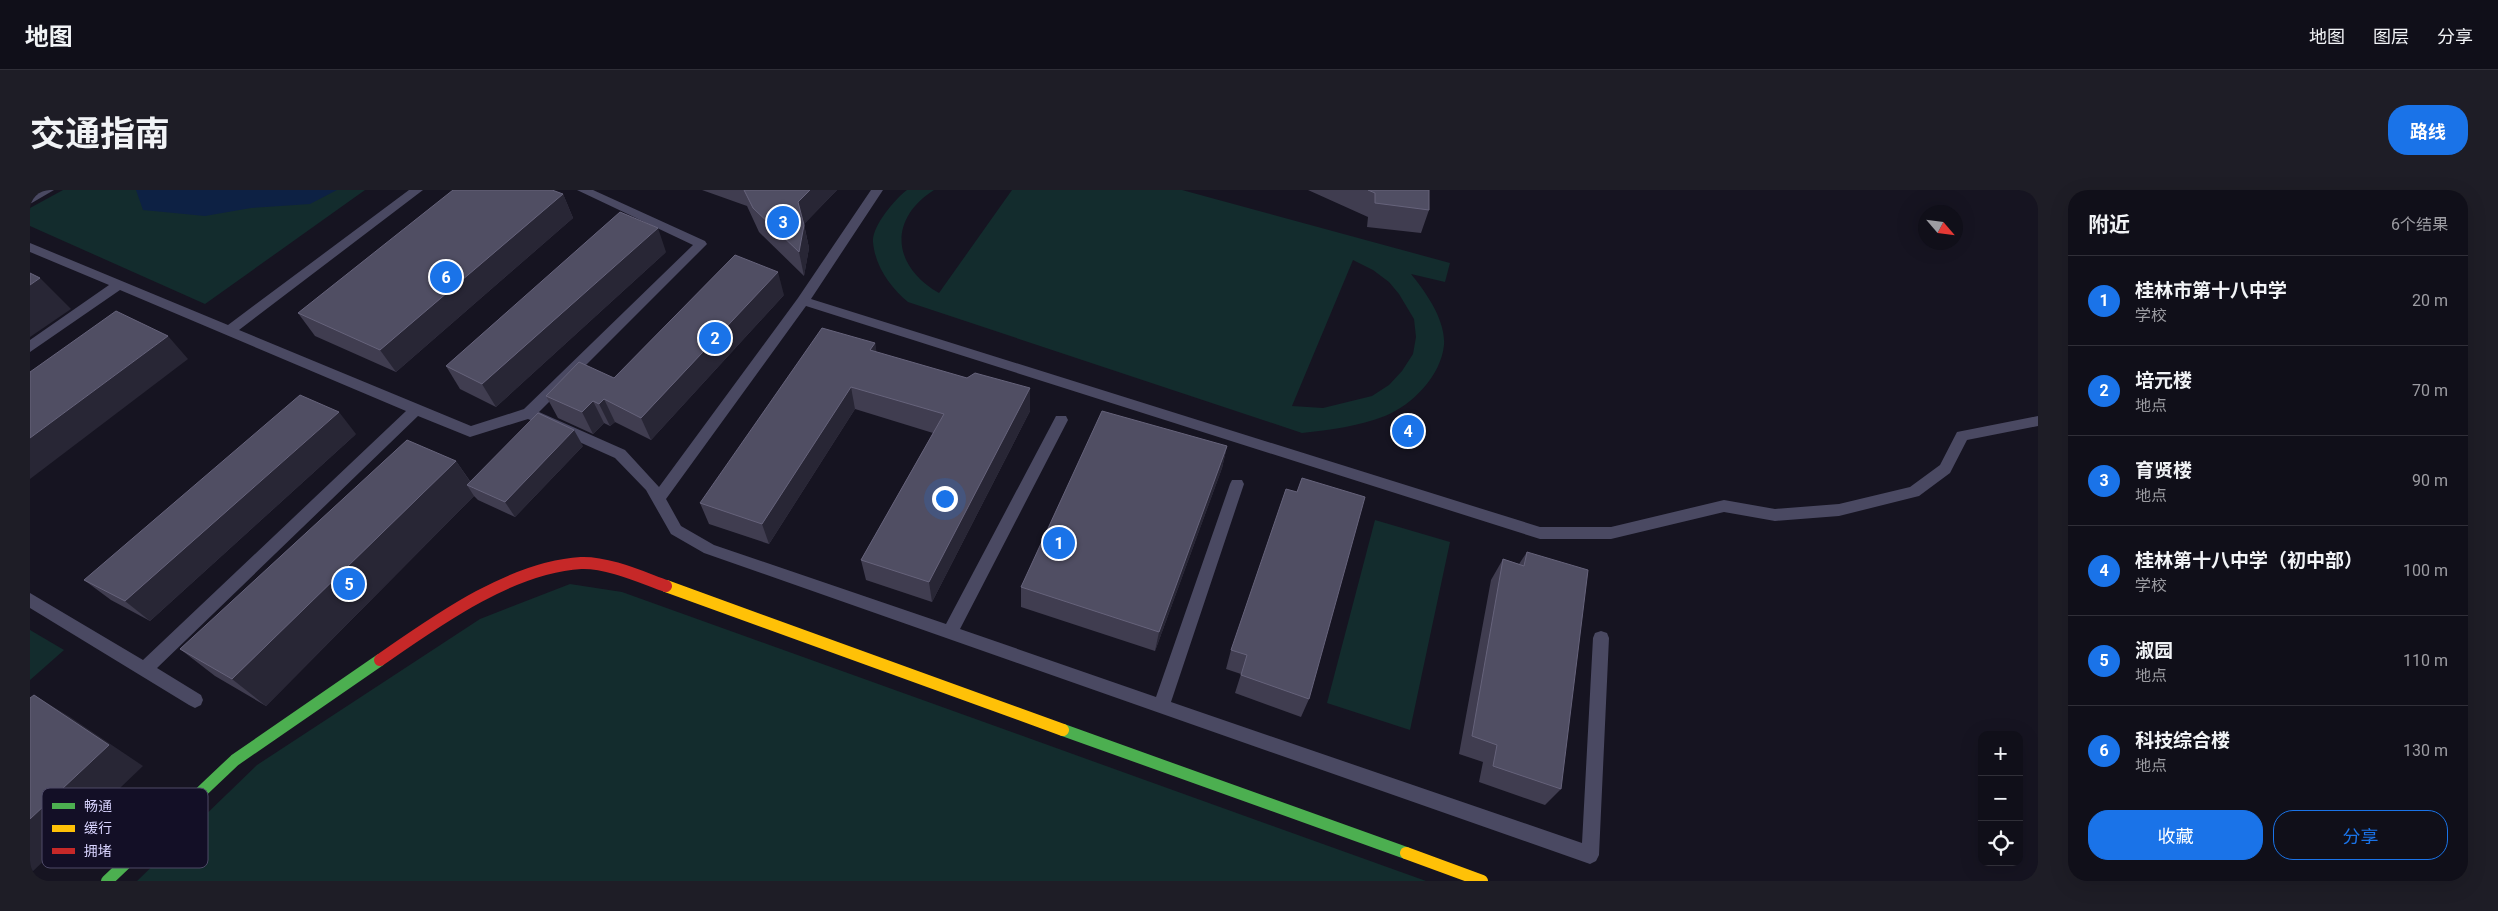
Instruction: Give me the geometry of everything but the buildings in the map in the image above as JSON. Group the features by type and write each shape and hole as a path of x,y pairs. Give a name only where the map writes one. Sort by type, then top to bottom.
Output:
{"street":[{"path":"206,788 236,760 443,616 523,575 582,563 618,569 1482,881"},
{"path":"107,881 121,868"}],"lane":[{"path":"30,200 48,190"},
{"path":"229,331 417,190"},
{"path":"33,252 119,284 470,432 529,413 701,244 583,190"},
{"path":"659,498 803,301 877,190"},
{"path":"30,347 119,284"},
{"path":"803,301 1540,533 1611,533 1724,506 1775,515 1839,510 1914,492 1945,469 1962,436 2038,421"},
{"path":"145,668 416,409"},
{"path":"529,413 620,454 651,486 676,530 709,549 1590,855 1601,638"},
{"path":"950,633 1061,420"},
{"path":"1161,706 1237,484"},
{"path":"30,600 195,700"}],"green space":[{"path":"63,190 365,190 205,304 30,226 30,208"},
{"path":"907,190 934,190 919,202 908,215 903,229 902,243 905,257 912,270 939,293 1012,190 1182,190 1450,263 1445,282 1411,274 1434,306 1442,326 1444,345 1442,357 1424,388 1405,405 1395,411 1355,425 1302,433 908,302 895,290 884,275 874,251 873,242 876,228 880,221","holes":["1353,260 1373,270 1389,282 1399,294 1414,319 1416,337 1413,354 1402,371 1389,385 1372,396 1323,408 1292,406"]},
{"path":"1375,520 1450,542 1410,730 1327,703"},
{"path":"570,584 622,592 1426,881 137,881 150,868 208,868 208,812 257,765 480,619"},
{"path":"30,630 64,650 30,680"}],"water":[{"path":"136,190 337,190 310,204 251,208 205,216 143,210"}],"traffic: fast":[{"path":"205,788 235,760 380,660"},
{"path":"1063,730 1406,853"},
{"path":"107,881 121,868"}],"traffic: slow":[{"path":"666,586 1063,730"},
{"path":"1406,853 1482,881"}],"traffic: jam":[{"path":"380,660 443,616 523,575 582,563 618,569 666,586"}],"place":[{"name":"育贤楼","path":"783,222"},
{"name":"科技综合楼","path":"446,277"},
{"name":"培元楼","path":"715,338"},
{"name":"桂林第十八中学（初中部）","path":"1408,431"},
{"name":"桂林市第十八中学","path":"1059,543"},
{"name":"淑园","path":"349,584"}]}
